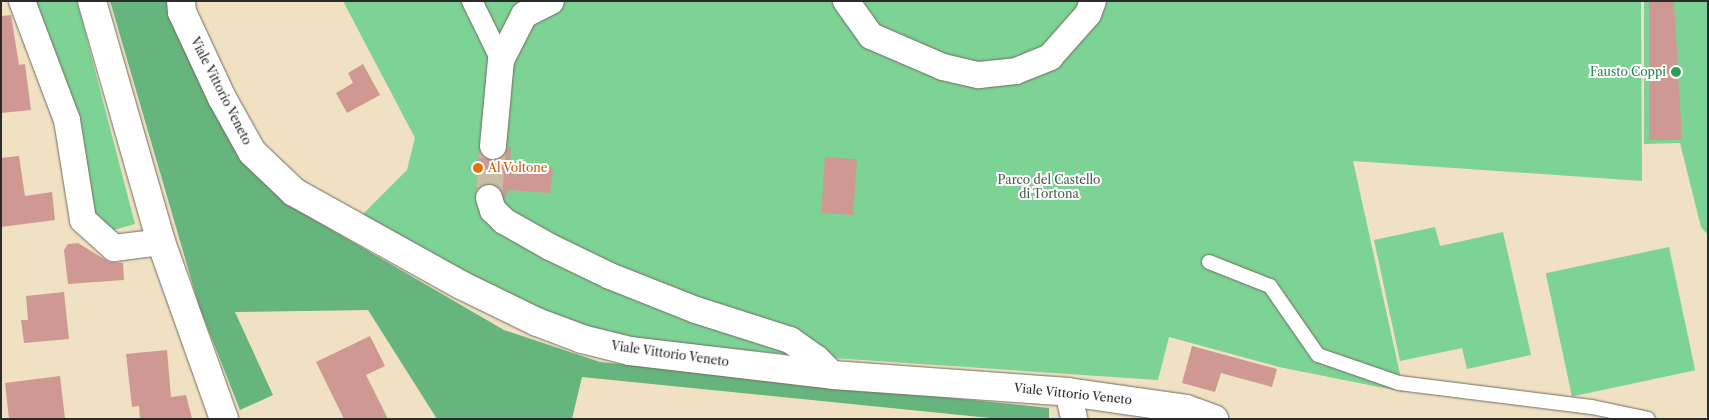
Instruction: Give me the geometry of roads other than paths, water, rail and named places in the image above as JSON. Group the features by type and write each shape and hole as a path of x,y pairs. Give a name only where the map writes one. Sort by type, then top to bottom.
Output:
{"street":[{"path":"22,1 67,120 83,220 114,248 162,242"},
{"path":"92,1 162,242 224,419"},
{"name":"Viale Vittorio Veneto","path":"181,1 182,12 222,98 252,152 294,192 461,285 537,322 582,340 630,350 833,375 1068,392 1186,409 1214,419"},
{"path":"472,1 501,60"},
{"path":"494,146 501,60 524,15 551,1"},
{"path":"846,1 872,36 942,67 978,75 1016,71 1050,57 1088,14 1093,1"},
{"path":"489,198 493,210 504,221 542,243 610,276 696,310 790,340 816,358 833,375"},
{"path":"1068,392 1074,419"}],"lane":[{"path":"1209,262 1270,286 1318,355 1399,383 1592,407 1648,419"}],"tunnel":[{"path":"489,198 493,146"}],"place":[{"name":"Fausto Coppi","path":"1676,72"},
{"name":"Al Voltone","path":"478,168"}],"park label":[{"name":"Parco del Castello di Tortona","path":"1049,187"}]}
